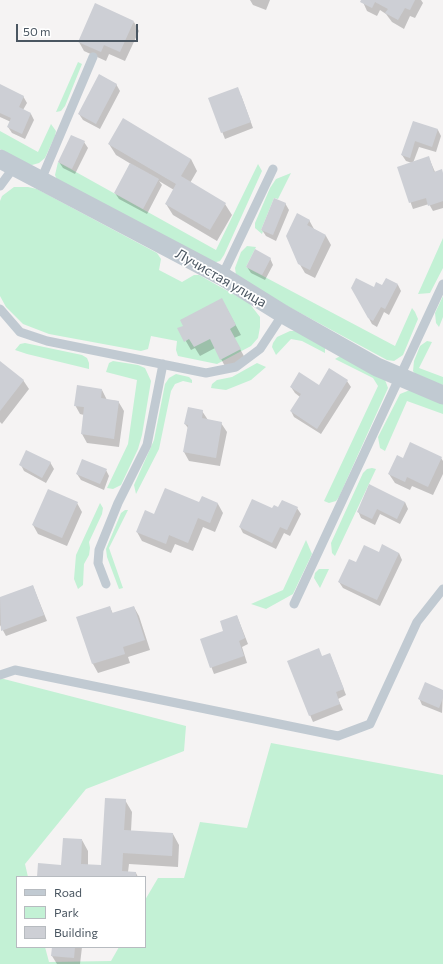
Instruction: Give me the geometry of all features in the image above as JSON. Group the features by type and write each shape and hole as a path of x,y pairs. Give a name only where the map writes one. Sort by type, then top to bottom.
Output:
{"street":[{"name":"Лучистая улица","path":"7,163 222,276 283,314 400,378 443,395"}],"lane":[{"path":"41,180 93,57"},
{"path":"0,186 7,163"},
{"path":"222,276 273,169"},
{"path":"294,604 443,284"},
{"path":"0,309 20,332 47,341 206,373 236,367 260,349 283,314"},
{"path":"106,584 98,563 99,550 115,510 147,445 163,364"},
{"path":"0,675 15,670 338,736 370,724 417,622 443,589"}],"green space":[{"path":"78,62 82,64 65,106 61,111 56,112"},
{"path":"51,124 56,131 55,136 45,158 39,163 32,165 24,163 0,149 0,131 38,152"},
{"path":"58,162 216,250 258,164 262,171 224,255 220,261 213,263 57,180 55,175"},
{"path":"291,173 278,199 274,198 261,230 263,231 262,234 255,228 255,223 270,188 276,179"},
{"path":"14,187 28,187 37,189 157,253 161,259 159,270 182,282 194,275 199,275 249,303 260,317 258,338 251,346 217,364 178,356 176,350 177,341 151,336 148,349 141,351 49,334 23,324 6,307 0,296 0,201 2,196"},
{"path":"443,238 443,268 430,293 418,294"},
{"path":"247,246 256,247 246,267 395,346 412,308 418,319 403,355 394,361 387,360 241,281 236,275 235,268 241,252"},
{"path":"443,296 443,317 439,327 436,323 435,313"},
{"path":"290,331 297,331 325,346 325,353 302,341 291,339 276,355 272,347 273,343 277,337"},
{"path":"427,341 432,342 419,368 443,377 443,385 416,375 413,371 414,361 420,346"},
{"path":"25,343 82,355 87,358 89,369 15,350 20,344"},
{"path":"342,355 384,377 388,388 339,497 336,501 329,503 324,501 378,386 373,378 335,359"},
{"path":"113,361 138,365 145,368 151,381 142,435 138,449 121,485 113,489 107,488 128,444 137,380 106,372 109,363"},
{"path":"257,363 266,367 251,380 226,390 211,388 212,384 217,380 232,377"},
{"path":"176,374 189,377 192,380 192,383 183,381 175,384 171,391 159,449 136,494 134,485 154,440 165,384 169,378"},
{"path":"410,390 443,401 443,414 407,401 385,451 380,448 378,437 400,394"},
{"path":"367,469 376,469 335,556 332,553 331,543 363,473"},
{"path":"100,503 103,508 102,514 89,542 89,555 84,564 83,585 78,589 74,579 76,555"},
{"path":"128,510 109,548 123,588 119,589 107,557 106,549 121,513"},
{"path":"306,540 312,554 293,594 266,609 251,604 283,590"},
{"path":"319,569 329,569 320,588 314,578 315,573"},
{"path":"0,678 186,726 184,751 86,789 25,864 28,876 16,876 16,948 45,948 49,962 111,961 118,948 146,948 146,898 158,878 184,878 200,822 247,828 271,743 443,775 443,964 0,964"}],"building":[{"path":"361,0 415,0 410,10 405,8 398,20 385,13 388,9 375,2 372,8 360,2"},
{"path":"95,3 134,21 120,52 104,45 101,52 78,42"},
{"path":"99,74 117,84 96,124 78,114"},
{"path":"0,84 24,96 19,107 31,113 22,134 7,127 11,118 0,113"},
{"path":"238,87 251,122 221,133 208,98"},
{"path":"123,118 191,159 181,176 226,203 210,230 165,204 176,184 108,144"},
{"path":"413,121 438,129 432,147 415,141 410,158 401,155"},
{"path":"71,135 85,141 72,169 58,162"},
{"path":"429,156 434,172 442,169 443,201 428,206 426,198 409,203 397,167"},
{"path":"130,163 159,179 143,209 114,193"},
{"path":"274,198 286,203 273,235 261,230"},
{"path":"297,213 310,220 307,225 326,235 310,270 298,264 286,236"},
{"path":"255,249 271,258 262,275 246,267"},
{"path":"356,278 374,287 376,282 382,285 386,278 398,284 385,309 381,307 373,321 368,318 351,288"},
{"path":"222,298 236,325 230,329 241,349 220,360 210,339 194,347 189,339 184,342 177,328 183,326 180,320"},
{"path":"0,361 24,380 0,411"},
{"path":"329,368 348,380 317,429 290,411 301,394 290,387 299,372 319,385"},
{"path":"77,385 102,389 101,398 119,401 114,439 81,434 84,407 74,406"},
{"path":"188,407 203,410 202,418 222,422 216,458 183,452 188,425 184,424"},
{"path":"410,442 442,457 428,487 407,477 405,482 388,474 397,455 403,458"},
{"path":"26,450 51,462 42,478 19,465"},
{"path":"82,459 107,469 100,484 76,474"},
{"path":"369,484 405,502 397,519 377,509 372,519 357,512"},
{"path":"165,488 199,502 202,496 218,503 210,523 198,518 188,543 169,535 166,544 136,532 145,510 154,514"},
{"path":"48,489 78,502 62,538 32,525"},
{"path":"252,499 272,508 274,505 278,507 282,500 298,507 287,530 280,527 272,543 239,527"},
{"path":"382,544 399,553 377,600 338,582 349,559 356,562 364,545 379,552"},
{"path":"33,585 44,615 1,631 0,597"},
{"path":"110,606 112,613 134,606 145,640 123,647 125,654 92,664 76,617"},
{"path":"237,615 245,638 239,641 244,656 210,668 200,639 223,631 220,621"},
{"path":"319,648 322,656 330,653 344,689 336,692 340,704 309,716 287,661"},
{"path":"425,682 443,690 443,698 439,708 418,699"},
{"path":"105,798 126,799 124,830 173,833 172,856 123,853 122,871 136,872 136,876 37,876 38,863 61,865 63,838 82,839 81,864 101,865"},
{"path":"52,948 75,948 74,958 51,956"}]}
